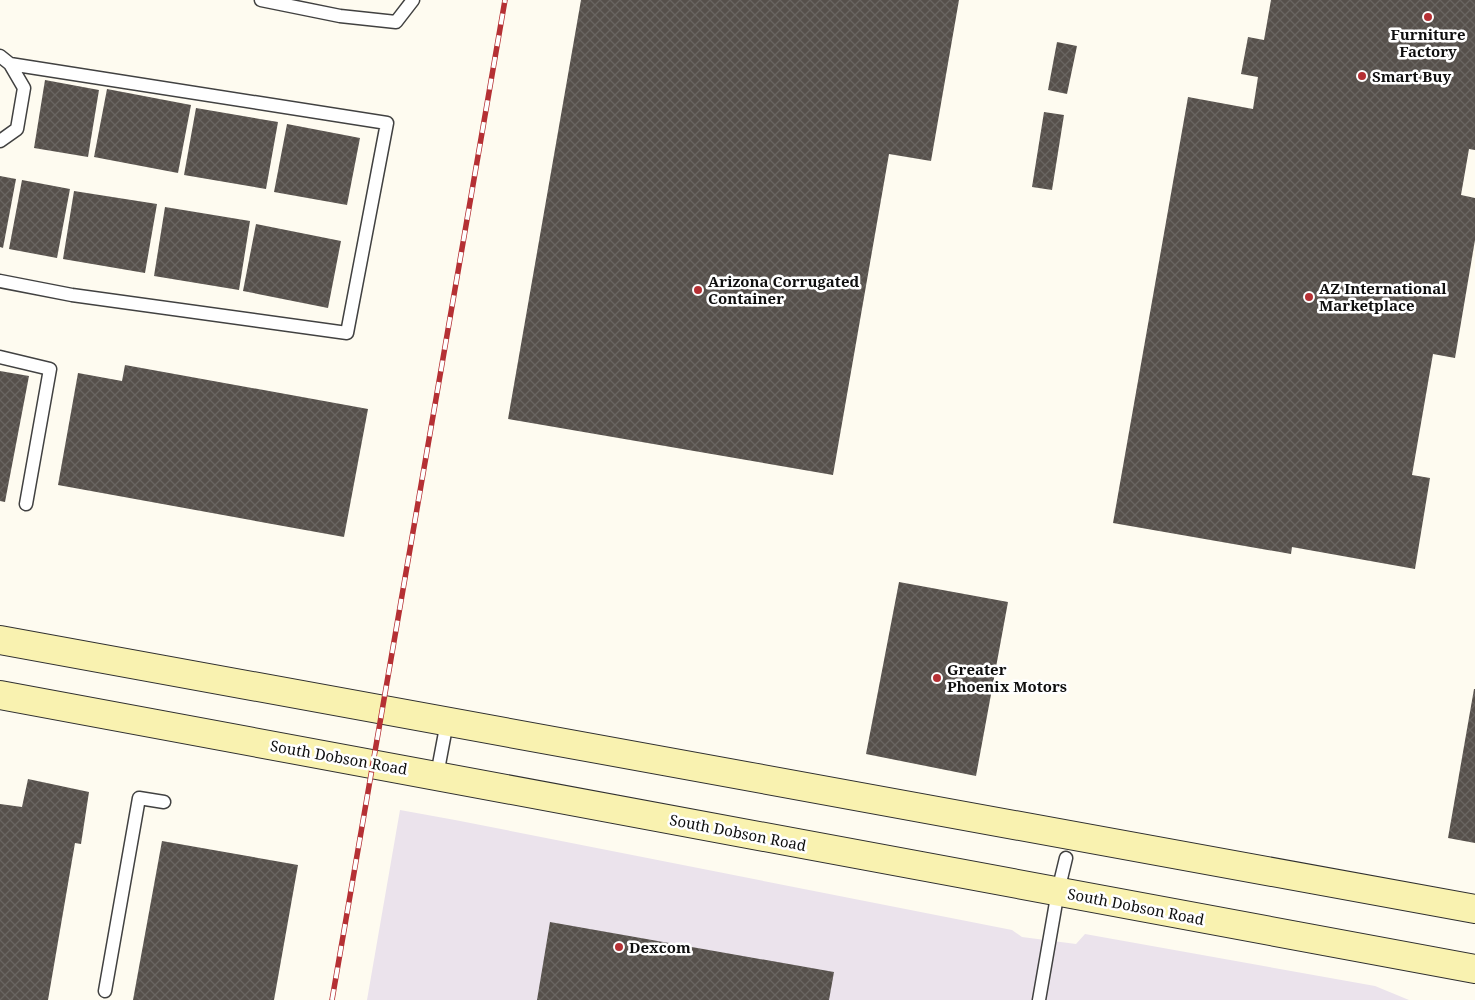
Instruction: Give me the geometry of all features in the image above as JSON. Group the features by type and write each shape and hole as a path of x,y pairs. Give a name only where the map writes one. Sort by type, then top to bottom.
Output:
{"main road":[{"path":"0,640 1475,909"},
{"name":"South Dobson Road","path":"0,695 1475,970"}],"lane":[{"path":"261,0 340,16 396,22 414,0"},
{"path":"0,141 17,129 24,88 5,60"},
{"path":"0,281 72,295 347,333 387,123 5,60"},
{"path":"0,357 50,369 26,504"},
{"path":"437,775 447,722"},
{"path":"105,992 139,798 164,802"},
{"path":"1039,1000 1058,891 1066,858"}],"shaded area":[{"path":"400,810 1012,930 1022,937 1076,944 1085,934 1375,986 1409,1000 367,1000"}],"building":[{"name":"Arizona Corrugated Container","path":"581,0 959,0 931,161 889,154 833,475 508,419"},
{"name":"AZ International Marketplace","path":"1271,0 1475,0 1475,150 1469,149 1461,195 1475,198 1475,240 1455,358 1433,354 1412,475 1430,478 1415,569 1292,547 1291,554 1113,523 1188,97 1253,109 1258,77 1241,74 1248,37 1264,40"},
{"path":"1057,42 1077,46 1067,94 1048,90"},
{"path":"45,80 99,90 88,157 34,148"},
{"path":"107,89 191,105 178,173 94,157"},
{"path":"196,108 278,122 266,189 184,175"},
{"path":"1044,112 1064,115 1052,190 1032,187"},
{"path":"287,124 360,138 347,205 274,192"},
{"path":"0,176 16,179 3,248 0,247"},
{"path":"22,180 70,189 57,258 9,249"},
{"path":"74,191 157,204 145,273 63,259"},
{"path":"165,207 250,221 239,290 154,276"},
{"path":"256,224 341,241 328,308 243,291"},
{"path":"125,365 368,409 344,537 58,485 78,373 122,381"},
{"path":"0,371 29,376 5,502 0,501"},
{"name":"Greater Phoenix Motors","path":"899,582 1008,602 976,776 866,754"},
{"path":"1475,689 1475,843 1448,838"},
{"path":"28,779 89,792 81,844 75,843 48,1000 0,1000 0,804 22,807"},
{"path":"162,841 298,865 274,1000 133,1000"},
{"name":"Dexcom","path":"550,922 834,972 829,1000 537,1000"}],"railway":[{"path":"332,1000 505,0"}],"place":[{"name":"Furniture Factory","path":"1428,17"},
{"name":"Smart Buy","path":"1362,76"},
{"name":"Arizona Corrugated Container","path":"698,290"},
{"name":"AZ International Marketplace","path":"1309,297"},
{"name":"Greater Phoenix Motors","path":"937,678"},
{"name":"Dexcom","path":"619,947"}]}
